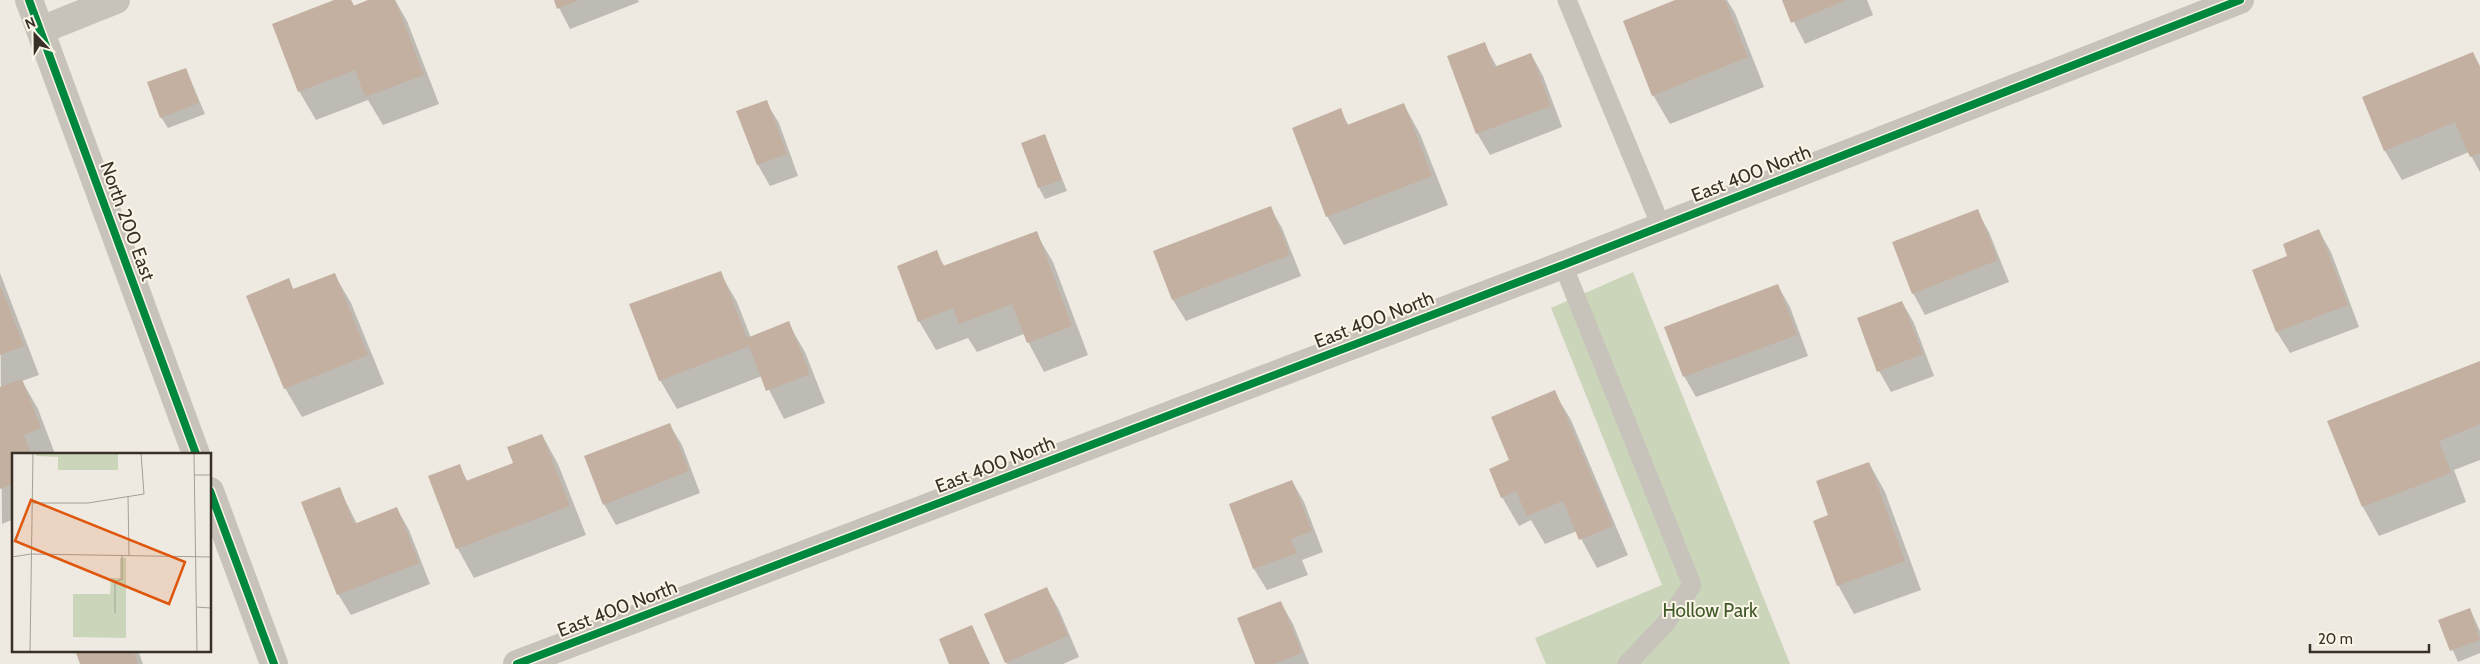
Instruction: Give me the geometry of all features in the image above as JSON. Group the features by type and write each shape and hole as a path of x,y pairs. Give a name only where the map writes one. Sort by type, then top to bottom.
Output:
{"street":[{"name":"North 200 East","path":"29,0 196,453"},
{"path":"41,30 116,0"},
{"name":"East 400 North","path":"517,664 1563,264 2240,0"},
{"path":"211,494 274,664"}],"lane":[{"path":"1567,0 1661,226"},
{"path":"1563,264 1692,584 1665,624 1627,664"}],"green space":[{"name":"Hollow Park","path":"1633,272 1790,664 1546,664 1535,638 1662,585 1551,308"}],"building":[{"path":"334,0 351,0 353,6 368,0 395,0 424,75 365,97 355,70 298,92 272,24"},
{"path":"554,0 579,0 557,9"},
{"path":"1675,0 1725,0 1748,57 1652,96 1623,21"},
{"path":"1782,0 1847,0 1791,23"},
{"path":"1485,42 1494,67 1531,53 1551,106 1476,134 1447,56"},
{"path":"2473,52 2480,68 2480,153 2470,157 2455,122 2384,151 2362,97"},
{"path":"186,68 199,103 160,118 147,82"},
{"path":"767,100 787,154 757,165 736,111"},
{"path":"1404,103 1432,176 1326,217 1292,128 1341,108 1347,125"},
{"path":"1045,134 1062,180 1038,188 1021,143"},
{"path":"1271,206 1290,255 1172,300 1153,251"},
{"path":"1978,209 1998,260 1912,294 1892,242"},
{"path":"2319,229 2348,305 2276,332 2252,270 2287,256 2283,244"},
{"path":"1037,231 1072,326 1027,343 1012,304 959,324 953,308 918,322 897,266 937,250 943,266"},
{"path":"721,271 747,338 789,321 810,374 766,391 749,346 659,381 629,304"},
{"path":"335,273 368,355 284,389 246,296 289,278 293,289"},
{"path":"1778,284 1797,335 1683,377 1664,327"},
{"path":"0,285 24,346 0,355"},
{"path":"1902,301 1923,354 1877,372 1857,318"},
{"path":"2480,361 2480,424 2439,441 2451,473 2362,507 2327,421"},
{"path":"22,379 41,428 24,435 31,453 12,453 12,485 0,489 0,387"},
{"path":"1555,390 1613,526 1579,540 1563,501 1527,516 1516,491 1501,498 1489,469 1509,460 1491,417"},
{"path":"670,423 689,471 603,505 584,456"},
{"path":"542,434 570,506 456,549 428,476 460,464 466,481 513,463 507,447"},
{"path":"1869,462 1905,561 1837,586 1813,521 1828,515 1816,481"},
{"path":"1292,480 1312,531 1291,539 1297,553 1253,569 1229,504"},
{"path":"340,487 354,524 397,507 419,563 337,595 301,502"},
{"path":"1047,587 1068,636 1005,663 984,614"},
{"path":"1281,601 1302,653 1273,664 1255,664 1237,618"},
{"path":"2470,608 2480,640 2450,651 2438,620"},
{"path":"972,625 989,664 949,664 939,639"},
{"path":"76,652 134,652 138,664 80,664"}],"cycle path":[{"path":"29,0 196,453"},
{"path":"517,664 1563,265 2240,0"},
{"path":"211,494 274,664"}]}
